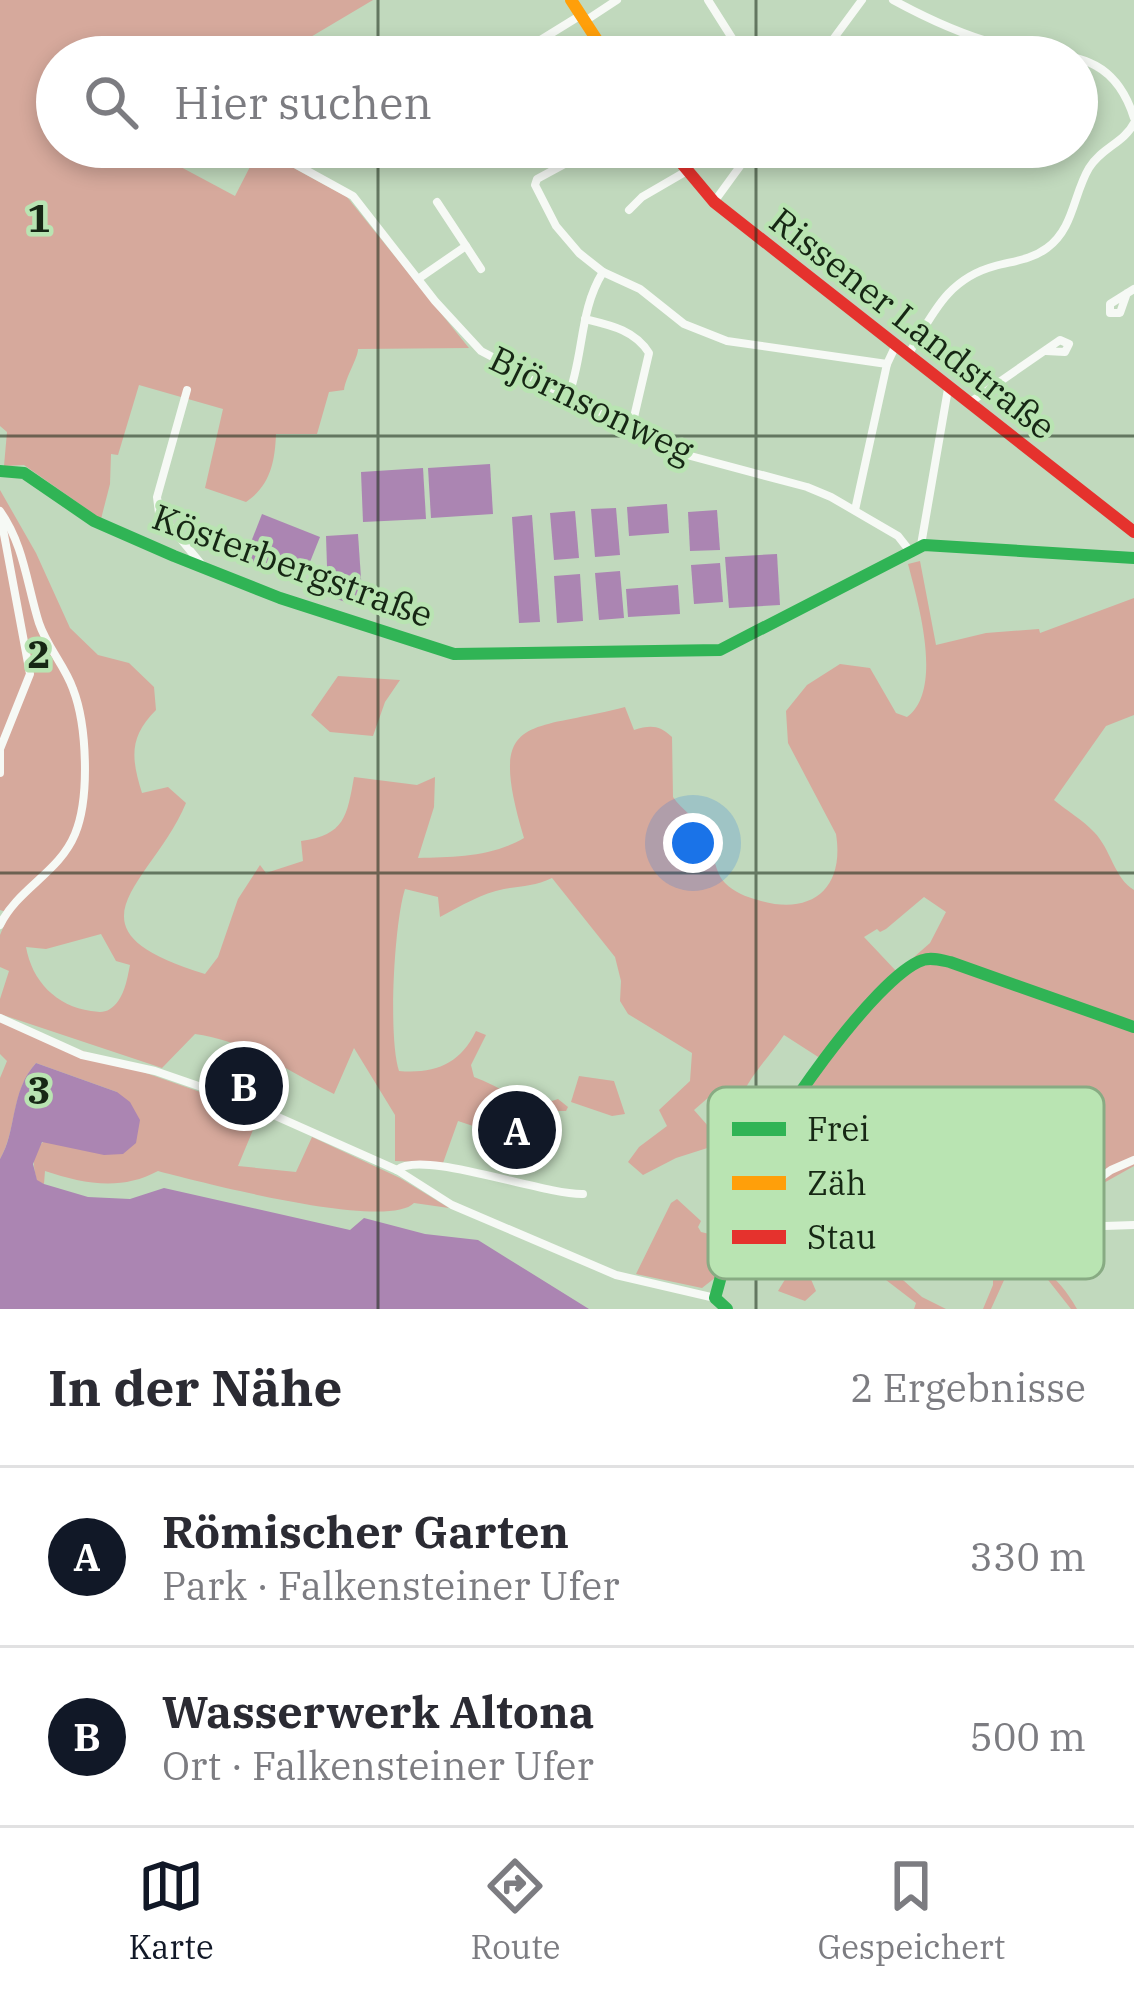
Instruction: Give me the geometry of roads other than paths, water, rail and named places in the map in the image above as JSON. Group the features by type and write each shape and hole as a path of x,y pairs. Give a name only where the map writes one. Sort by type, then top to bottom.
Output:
{"street":[{"path":"571,0 595,36"},
{"path":"551,36 617,0"},
{"path":"708,0 731,36"},
{"path":"835,36 862,0"},
{"path":"893,0 975,36"},
{"path":"1098,65 1117,82 1134,120 1098,158"},
{"path":"1117,143 1134,146"},
{"name":"Björnsonweg","path":"302,168 353,196 482,351 672,451 807,487 915,548"},
{"path":"557,168 535,185 564,237 603,272 640,289 684,323 728,341 887,364"},
{"name":"Rissener Landstraße","path":"682,168 714,202 1134,532"},
{"path":"714,202 739,168"},
{"path":"855,510 887,364 958,282 987,268 1030,257 1060,236 1090,168"},
{"path":"629,210 685,172"},
{"path":"437,202 482,269"},
{"path":"418,279 466,246"},
{"path":"568,398 590,293 603,272"},
{"path":"585,319 621,328 646,345 649,353 631,430"},
{"path":"968,404 979,392 1046,351"},
{"path":"948,389 915,548 1133,558"},
{"path":"187,390 157,497 159,513 202,567"},
{"name":"Kösterbergstraße","path":"0,471 24,473 94,521 202,567 441,652 558,655 723,650 915,548"},
{"path":"0,511 30,674 0,750 0,772"},
{"path":"0,511 26,568 43,632 72,684 78,705 84,796 82,817 64,855 17,900 0,926"},
{"path":"805,1087 859,1013 927,958 1134,1027"},
{"path":"0,1018 82,1055 159,1072 242,1101 397,1170 452,1205 616,1275 715,1298 727,1309"},
{"path":"1104,1175 1134,1160"},
{"path":"397,1170 409,1162 583,1194"},
{"path":"1104,1226 1134,1225"},
{"path":"715,1298 720,1279"}],"place":[{"name":"Wasserwerk Altona","path":"244,1086"},
{"name":"Römischer Garten","path":"517,1130"}]}
